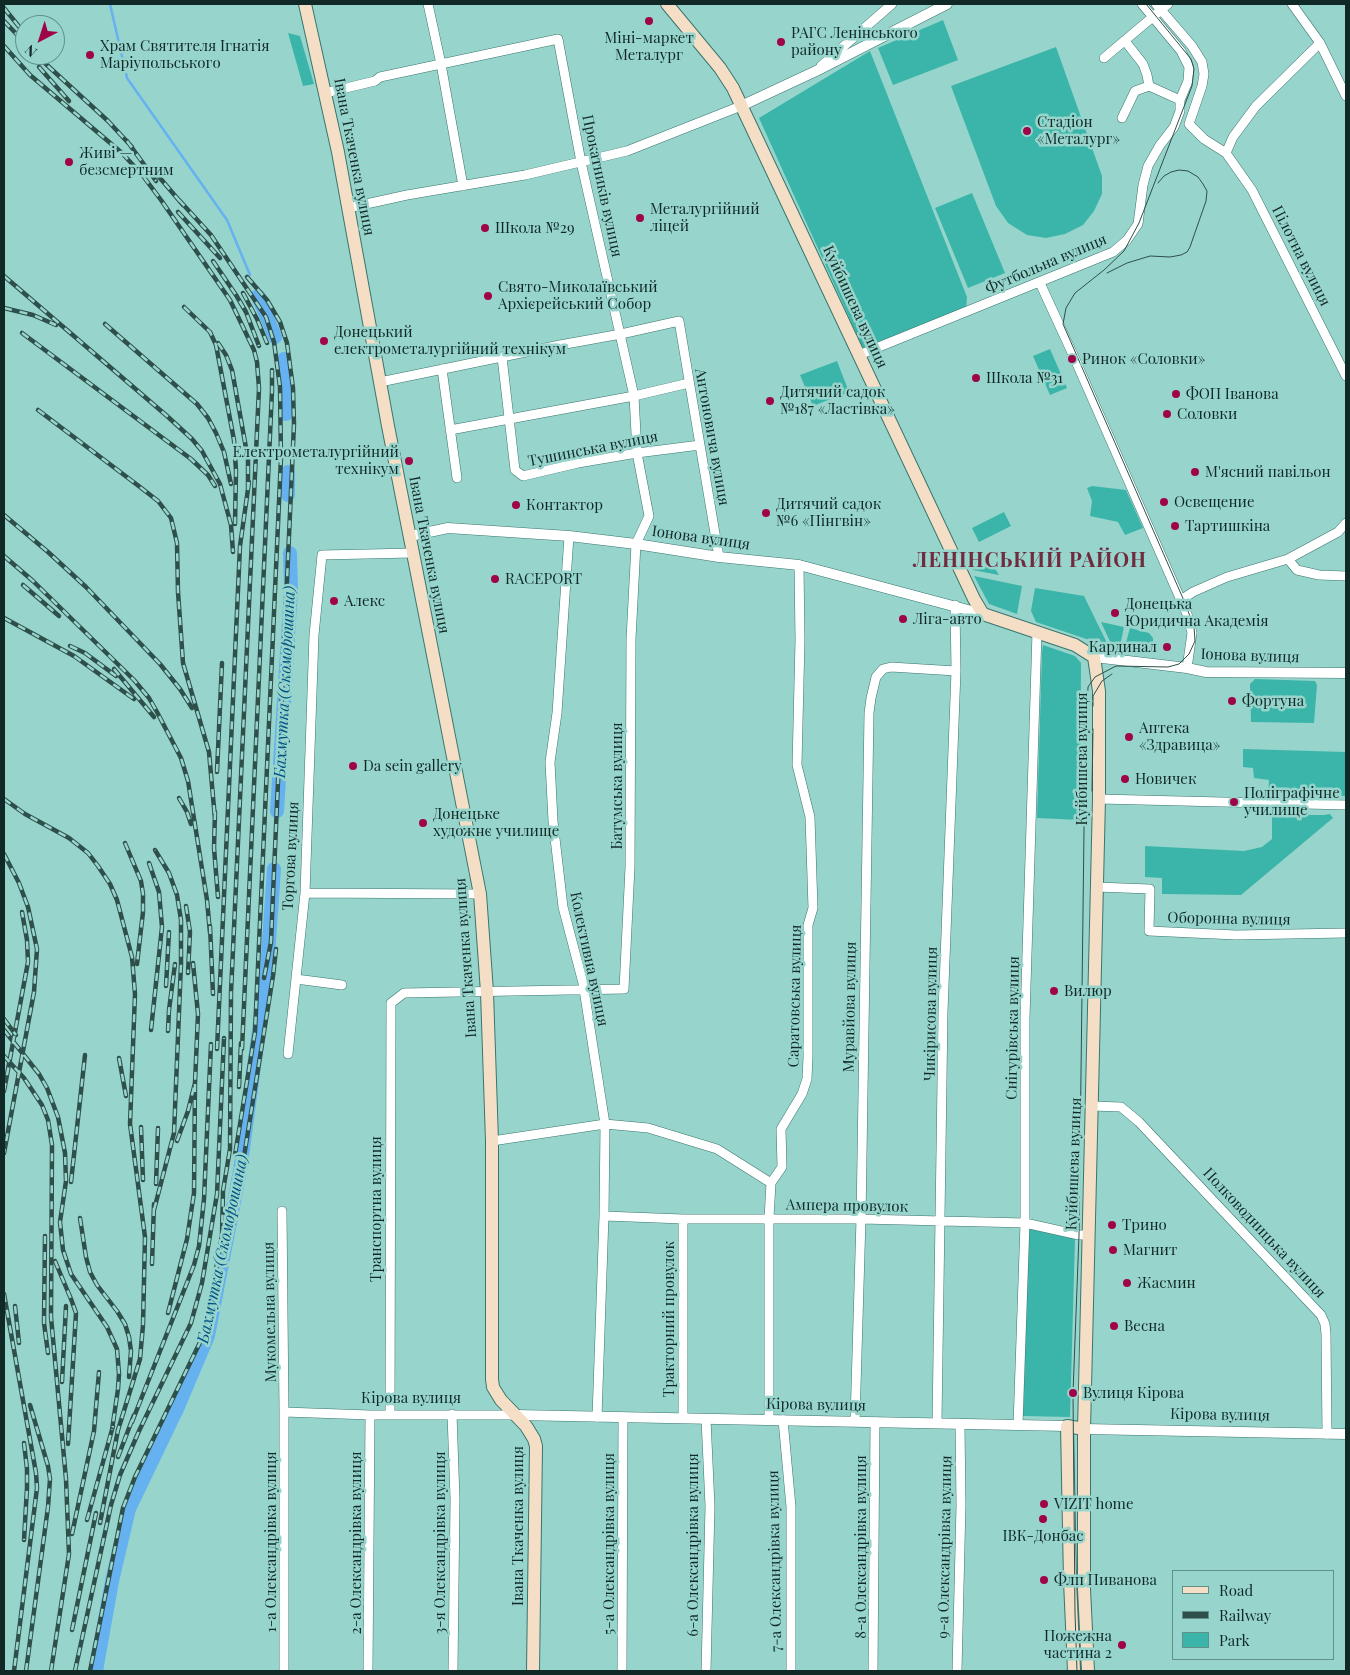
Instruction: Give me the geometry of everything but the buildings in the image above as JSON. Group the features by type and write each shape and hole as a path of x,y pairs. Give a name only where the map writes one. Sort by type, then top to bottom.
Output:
{"main road":[{"name":"Івана Ткаченка вулиця","path":"304,4 325,92 348,208 412,553 480,894 487,992 492,1142 492,1379 493,1387 501,1400 531,1433 536,1446 533,1671"},
{"name":"Куйбишева вулиця","path":"667,4 720,68 733,88 974,599 983,614"},
{"path":"983,614 1075,645 1094,657"},
{"name":"Куйбишева вулиця","path":"1088,1671 1084,1589 1084,1429 1098,799 1099,691 1094,657"},
{"path":"1067,1426 1074,1671"},
{"name":"Кірова вулиця","path":"1067,1426 1084,1429"}],"street":[{"path":"428,4 463,186"},
{"path":"816,71 892,4"},
{"path":"348,208 407,195 525,175 628,151 742,106 816,71 947,4"},
{"name":"Футбольна вулиця","path":"859,355 1113,252 1127,240 1138,224 1143,185 1148,166 1174,126 1180,111 1180,100 1188,81 1189,67 1181,51 1142,4"},
{"path":"1292,4 1320,43 1346,96"},
{"path":"1104,58 1162,6 1202,62 1204,74 1202,86 1189,124 1204,139 1226,153 1233,136 1256,106 1320,43"},
{"name":"Прокатників вулиця","path":"441,64 558,39 581,162 634,396 637,453 649,516 636,544"},
{"path":"1125,41 1143,64 1148,75 1148,86"},
{"path":"325,92 375,81 380,77 441,64"},
{"path":"1122,118 1135,91 1148,86 1180,100"},
{"name":"Пілотна вулиця","path":"1226,153 1252,190 1346,376"},
{"path":"1040,283 1187,614 1192,633 1187,668"},
{"name":"Антоновича вулиця","path":"621,334 679,321 719,558"},
{"path":"380,382 621,334"},
{"name":"Тушинська вулиця","path":"502,357 515,470 523,476 637,453 700,445"},
{"path":"442,369 457,478"},
{"path":"450,430 634,396 689,383"},
{"path":"1181,600 1193,592 1227,577 1288,558 1338,532 1346,523"},
{"name":"Іонова вулиця","path":"410,536 448,528 569,536 636,544 719,558 799,565 983,614"},
{"name":"Колективна вулиця","path":"569,536 557,713 550,762 552,821 563,907 584,989 605,1124 604,1216 597,1417"},
{"name":"Батумська вулиця","path":"584,989 624,989 630,867 631,639 636,544"},
{"name":"Торгова вулиця","path":"296,979 305,893 314,635 322,555 412,553"},
{"path":"1288,558 1297,570 1319,575 1346,576"},
{"name":"Саратовська вулиця","path":"769,1420 769,1218 771,1183 782,1166 781,1129 802,1094 807,1079 808,1057 808,925 813,908 810,817 797,764 800,640 799,565"},
{"name":"Чикірисова вулиця","path":"937,1423 943,1012 956,671 955,605"},
{"name":"Снігурівська вулиця","path":"1018,1425 1025,1223 1025,1018 1037,632"},
{"name":"Іонова вулиця","path":"1094,657 1206,672 1346,673"},
{"name":"Муравйова вулиця","path":"855,1422 861,1219 869,713 871,698 876,677 883,669 892,667 956,671"},
{"path":"1098,799 1346,805"},
{"name":"Оборонна вулиця","path":"1096,887 1150,888 1149,931 1236,934 1346,933"},
{"path":"305,893 480,894"},
{"path":"288,1054 296,979 342,985"},
{"path":"487,992 584,989"},
{"name":"Транспортна вулиця","path":"390,1414 391,1003 404,993 487,992"},
{"name":"Полководницька вулиця","path":"1092,1106 1121,1107 1139,1122 1321,1315 1325,1324 1326,1334 1327,1434"},
{"path":"492,1142 605,1124 648,1128 717,1149 771,1183"},
{"name":"Мукомельна вулиця","path":"282,1210 284,1412"},
{"name":"Ампера провулок","path":"604,1216 682,1219 861,1219 1025,1223 1079,1235 1089,1235"},
{"name":"Тракторний провулок","path":"682,1219 683,1418"},
{"name":"Кірова вулиця","path":"284,1412 1067,1426"},
{"name":"1-а Олександрівка вулиця","path":"284,1412 284,1671"},
{"name":"3-я Олександрівка вулиця","path":"452,1414 455,1499 453,1671"},
{"name":"2-а Олександрівка вулиця","path":"368,1671 370,1415"},
{"name":"5-а Олександрівка вулиця","path":"622,1671 623,1417"},
{"name":"6-а Олександрівка вулиця","path":"706,1419 710,1506 706,1671"},
{"name":"7-а Олександрівка вулиця","path":"783,1420 791,1506 791,1671"},
{"name":"8-а Олександрівка вулиця","path":"873,1671 875,1422"},
{"name":"9-а Олександрівка вулиця","path":"958,1671 961,1505 960,1424"},
{"name":"Кірова вулиця","path":"1084,1429 1346,1434"}],"green space":[{"path":"943,20 958,60 893,85 878,48"},
{"path":"288,33 300,36 314,84 303,86"},
{"name":"Стадіон «Металург»","path":"1056,47 1102,176 1102,194 1094,211 1083,225 1065,234 1046,238 1027,235 1008,223 996,206 951,86"},
{"path":"870,51 967,297 966,309 863,348 759,118"},
{"path":"972,193 1005,273 968,288 935,208"},
{"path":"1050,349 1067,388 1050,395 1033,356"},
{"path":"837,361 849,392 813,406 800,375"},
{"path":"1092,486 1126,490 1143,528 1125,535 1118,522 1090,516 1092,501 1087,488"},
{"path":"1004,512 1011,526 979,542 972,528"},
{"path":"983,552 999,575 973,570 967,558"},
{"path":"974,576 1022,586 1017,614 989,604"},
{"path":"1035,588 1084,596 1106,641 1104,645 1036,622 1031,611"},
{"path":"1101,622 1124,627 1120,646 1112,646"},
{"path":"1130,628 1149,633 1153,638 1153,648 1125,646"},
{"path":"1043,645 1075,656 1081,663 1080,820 1037,818"},
{"path":"1255,679 1315,681 1317,685 1314,723 1251,722 1250,684"},
{"path":"1243,749 1346,752 1346,796 1268,795 1269,780 1254,778 1253,768 1243,767"},
{"path":"1330,814 1333,818 1241,895 1162,894 1162,878 1145,877 1145,846 1244,851 1262,847 1272,839 1272,815"},
{"path":"1029,1228 1075,1238 1070,1417 1023,1416"}],"waterway":[{"name":"Бахмутка (Скоморошина)","path":"110,4 127,78 227,220 250,275"},
{"name":"Бахмутка (Скоморошина)","path":"258,296 275,337"},
{"name":"Бахмутка (Скоморошина)","path":"284,359 286,414"},
{"name":"Бахмутка (Скоморошина)","path":"288,472 288,495"},
{"name":"Бахмутка (Скоморошина)","path":"277,811 291,589 290,553"},
{"name":"Бахмутка (Скоморошина)","path":"96,1671 112,1581 129,1509 177,1409 208,1336 240,1171 267,970 274,869"}],"tram line":[{"path":"1077,1671 1073,1393 1079,1235 1085,749 1088,687 1095,677 1116,666 1168,667 1179,664 1189,654 1195,641 1194,627 1185,603 1063,324 1066,308 1075,293 1124,251 1139,223 1192,86 1194,69 1191,59 1146,4"},
{"path":"1107,273 1127,263 1150,256 1170,257 1181,255 1187,252 1190,247 1206,201 1207,191 1198,177 1188,171 1179,170 1171,172 1158,183"},
{"path":"1093,706 1093,696 1102,681 1112,674"},
{"path":"1092,791 1093,729"}],"railway":[{"path":"4,8 15,22"},
{"path":"4,21 15,33"},
{"path":"4,46 30,75 122,153 161,200 230,300 254,350 259,388 231,993 230,1149 223,1191 222,1236 205,1332 135,1477 123,1508 90,1671"},
{"path":"47,65 108,121 132,147"},
{"path":"39,67 69,101"},
{"path":"127,141 156,181"},
{"path":"154,171 183,205"},
{"path":"179,200 211,235 266,317 274,342 280,387 281,458 255,1032 235,1155"},
{"path":"178,212 220,258"},
{"path":"213,261 246,312 259,346"},
{"path":"4,276 167,416 202,451 220,484 231,525 233,552"},
{"path":"247,277 267,300 280,322 287,343 293,388 294,424 271,942 264,978"},
{"path":"243,293 267,343"},
{"path":"184,307 210,332 216,345 234,440 236,471 235,524"},
{"path":"4,308 33,315 56,325"},
{"path":"105,324 197,404 208,418 216,433 224,452 231,484"},
{"path":"22,333 191,459 208,475 215,486"},
{"path":"218,343 226,355 232,370 248,459 248,488"},
{"path":"242,1049 272,370"},
{"path":"38,410 158,501 171,518 177,543 183,663 209,752 215,819"},
{"path":"217,1049 240,546 249,482"},
{"path":"4,515 86,587 160,664 192,708"},
{"path":"4,556 33,581 134,680 149,698 157,712 181,758 188,781 207,900 210,933"},
{"path":"23,585 59,616"},
{"path":"4,618 74,656 134,699"},
{"path":"70,646 85,653 116,676"},
{"path":"217,772 222,663"},
{"path":"114,669 154,717"},
{"path":"179,798 191,824"},
{"path":"4,799 25,814 69,838 88,853 110,884 117,900 132,957 135,994 130,1124 145,1237 143,1325 140,1359 118,1430 100,1523"},
{"path":"215,812 214,848 218,897"},
{"path":"125,843 141,881 143,894 143,912 137,964"},
{"path":"154,1210 174,1133 181,964 181,920 177,895 169,873 155,850"},
{"path":"4,854 19,883 28,907 37,949 34,992 4,1153"},
{"path":"149,863 159,892 162,927 151,1030"},
{"path":"186,906 190,932 188,973"},
{"path":"4,1091 28,962 27,940 22,912"},
{"path":"210,926 213,994"},
{"path":"166,986 169,932"},
{"path":"233,1225 276,949"},
{"path":"177,1141 188,1111 195,1083 198,1014 193,963"},
{"path":"168,1031 175,964"},
{"path":"4,1019 16,1035"},
{"path":"4,1030 39,1074 47,1088 58,1117 65,1153 66,1181 60,1222 63,1250 71,1274 107,1327 117,1349 119,1374 112,1430"},
{"path":"75,1671 111,1505 120,1475 191,1323 202,1283 217,1194 224,1038"},
{"path":"239,1087 241,1043"},
{"path":"132,1422 194,1265 199,1246 204,1199 211,1044"},
{"path":"71,1182 85,1055"},
{"path":"4,1056 24,1078 42,1105 48,1120 52,1145 51,1317 66,1479 69,1554 51,1671"},
{"path":"119,1058 126,1096"},
{"path":"168,1313 187,1239 194,1193 195,1083"},
{"path":"141,1127 143,1180"},
{"path":"156,1184 158,1128"},
{"path":"152,1264 154,1204"},
{"path":"80,1218 90,1272 125,1324 131,1351 129,1377"},
{"path":"45,1236 44,1323 48,1353"},
{"path":"55,1261 76,1313 68,1444"},
{"path":"4,1294 36,1473 37,1488 14,1671"},
{"path":"15,1306 19,1343"},
{"path":"62,1382 66,1306"},
{"path":"72,1534 94,1431 99,1372"},
{"path":"26,1671 50,1479 30,1405"},
{"path":"118,1457 134,1415"},
{"path":"87,1520 113,1426"},
{"path":"24,1443 27,1469 24,1540"},
{"path":"72,1630 96,1513"}],"place":[{"name":"Міні-маркет Металург","path":"649,21"},
{"name":"РАГС Ленінського району","path":"781,42"},
{"name":"Храм Святителя Ігнатія Маріупольського","path":"90,55"},
{"name":"Стадіон «Металург»","path":"1027,131"},
{"name":"Живі — безсмертним","path":"69,162"},
{"name":"Металургійний ліцей","path":"640,218"},
{"name":"Школа №29","path":"485,228"},
{"name":"Свято-Миколаївський Архієрейський Собор","path":"488,296"},
{"name":"Донецький електрометалургійний технікум","path":"324,341"},
{"name":"Ринок «Соловки»","path":"1072,359"},
{"name":"Школа №31","path":"976,378"},
{"name":"ФОП Іванова","path":"1176,394"},
{"name":"Дитячий садок №187 «Ластівка»","path":"770,401"},
{"name":"Соловки","path":"1167,414"},
{"name":"Електрометалургійний технікум","path":"409,461"},
{"name":"М'ясний павільон","path":"1195,472"},
{"name":"Освещение","path":"1164,502"},
{"name":"Контактор","path":"516,505"},
{"name":"Дитячий садок №6 «Пінгвін»","path":"766,513"},
{"name":"Тартишкіна","path":"1175,526"},
{"name":"RACEPORT","path":"495,579"},
{"name":"Алекс","path":"334,601"},
{"name":"Донецька Юридична Академія","path":"1115,613"},
{"name":"Ліга-авто","path":"903,619"},
{"name":"Кардинал","path":"1167,647"},
{"name":"Фортуна","path":"1232,701"},
{"name":"Аптека «Здравица»","path":"1129,737"},
{"name":"Da sein gallery","path":"353,766"},
{"name":"Новичек","path":"1125,779"},
{"name":"Поліграфічне училище","path":"1234,802"},
{"name":"Донецьке художнє училище","path":"423,823"},
{"name":"Вилюр","path":"1054,991"},
{"name":"Трино","path":"1112,1225"},
{"name":"Магнит","path":"1113,1250"},
{"name":"Жасмин","path":"1127,1283"},
{"name":"Весна","path":"1114,1326"},
{"name":"Вулиця Кірова","path":"1073,1393"},
{"name":"VIZIT home","path":"1044,1504"},
{"name":"ІВК-Донбас","path":"1043,1519"},
{"name":"Флп Пиванова","path":"1044,1580"},
{"name":"Пожежна частина 2","path":"1122,1645"}],"district":[{"name":"ЛЕНІНСЬКИЙ РАЙОН","path":"1030,561"}]}
